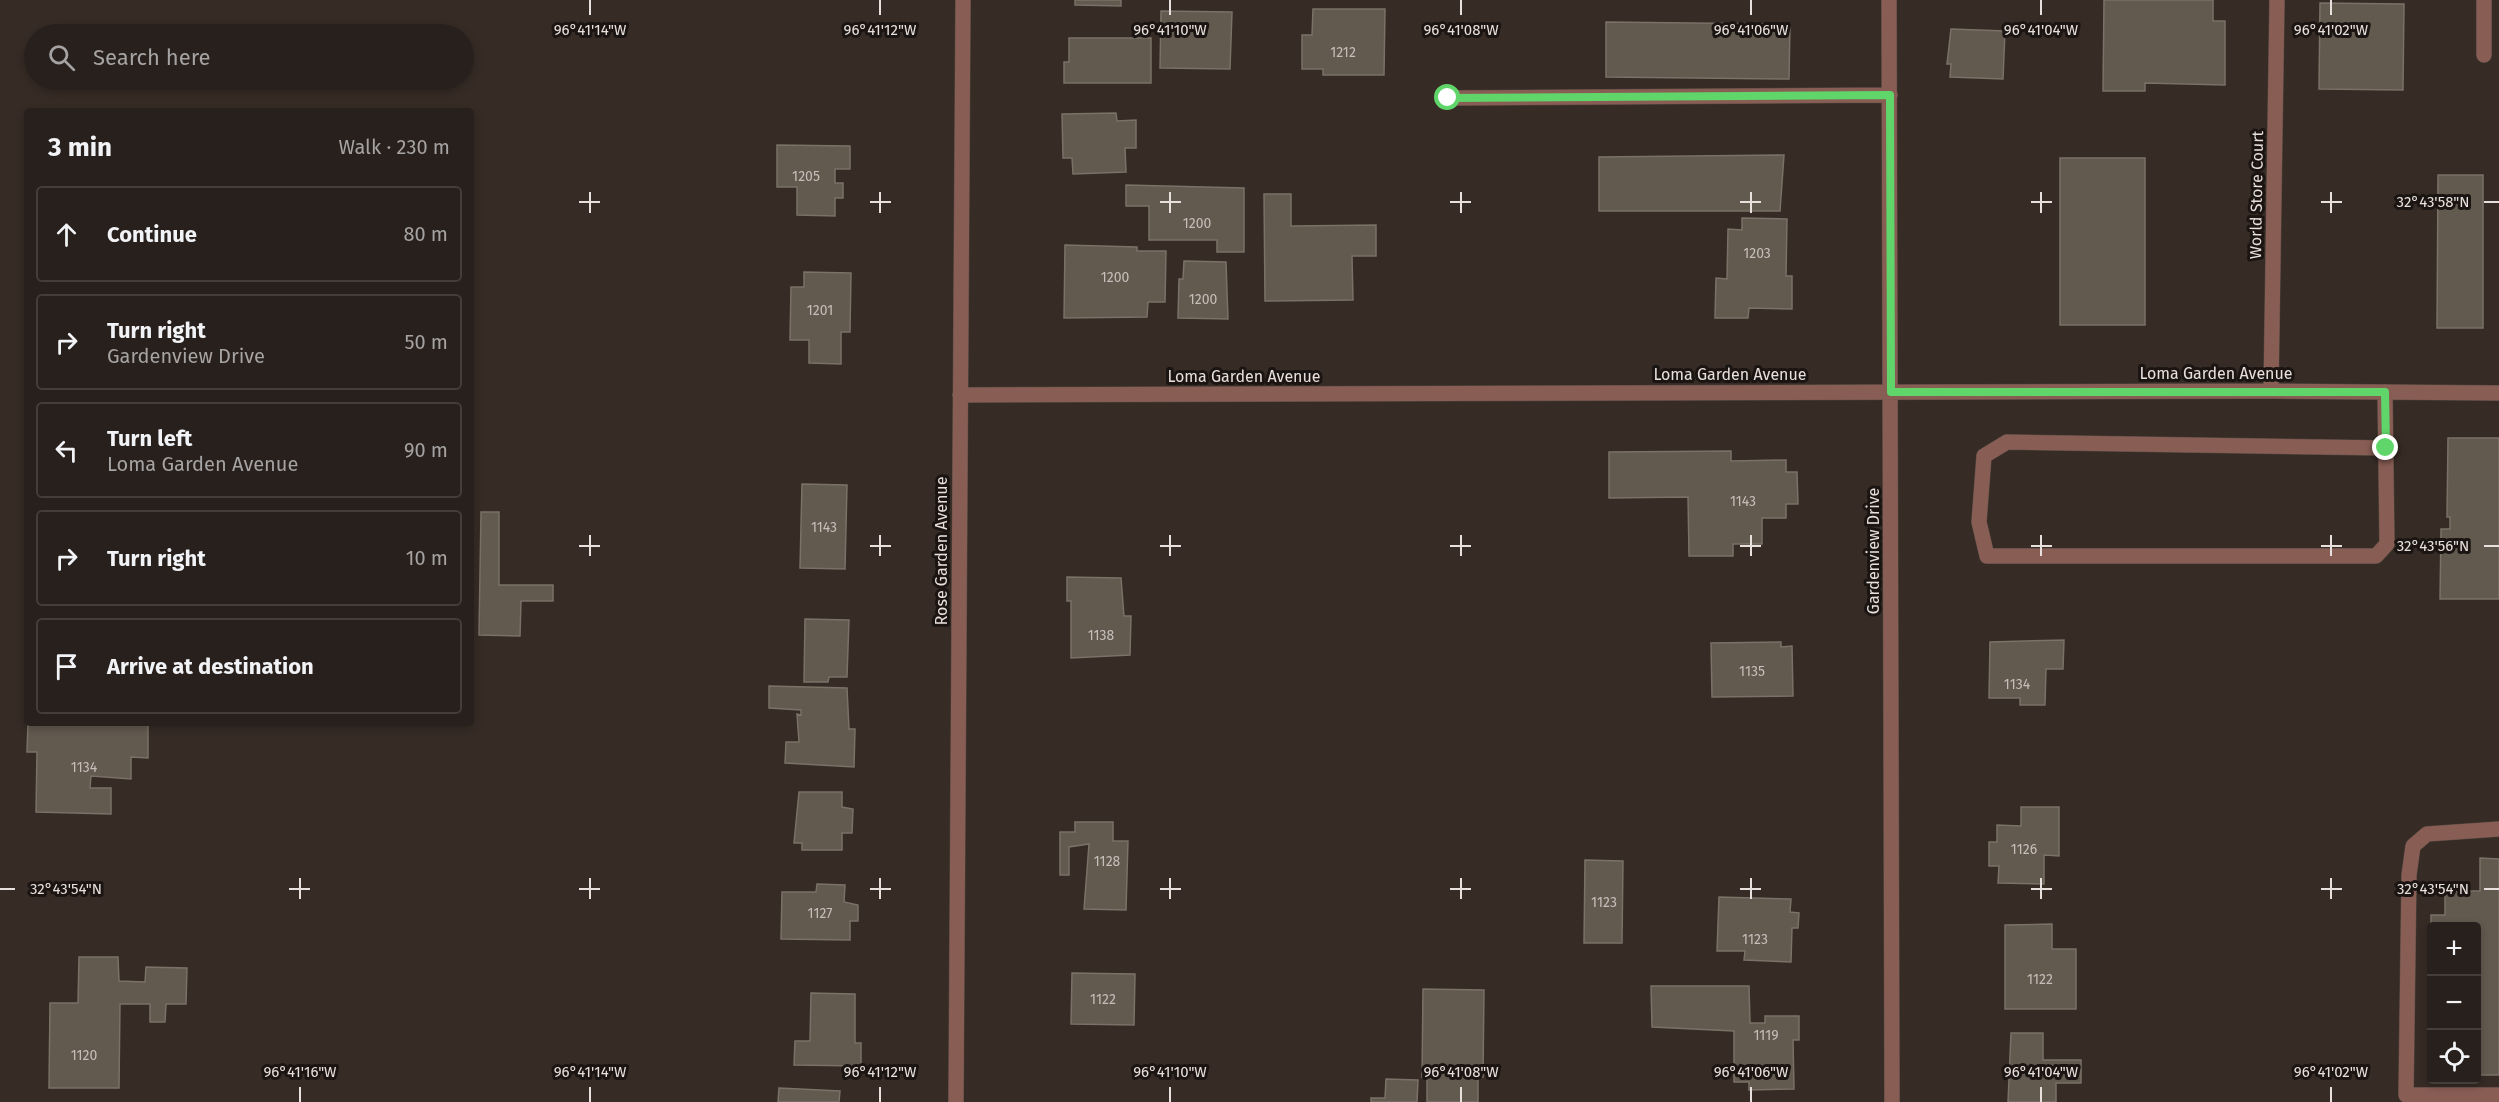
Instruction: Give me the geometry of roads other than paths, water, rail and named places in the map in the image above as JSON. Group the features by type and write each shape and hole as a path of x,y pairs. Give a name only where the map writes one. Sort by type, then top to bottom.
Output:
{"street":[{"name":"Rose Garden Avenue","path":"956,1102 963,0"},
{"name":"Gardenview Drive","path":"1889,0 1892,1102"},
{"name":"World Store Court","path":"2271,391 2277,0"},
{"path":"2484,0 2484,55"},
{"path":"1448,98 1890,95"},
{"name":"Loma Garden Avenue","path":"960,395 2271,391 2499,393"},
{"path":"2385,392 2386,448 2387,544 2376,556 1987,556 1979,522 1984,456 2007,442 2386,448"},
{"path":"2499,829 2427,834 2413,846 2409,874 2406,1095 2499,1095"}]}
